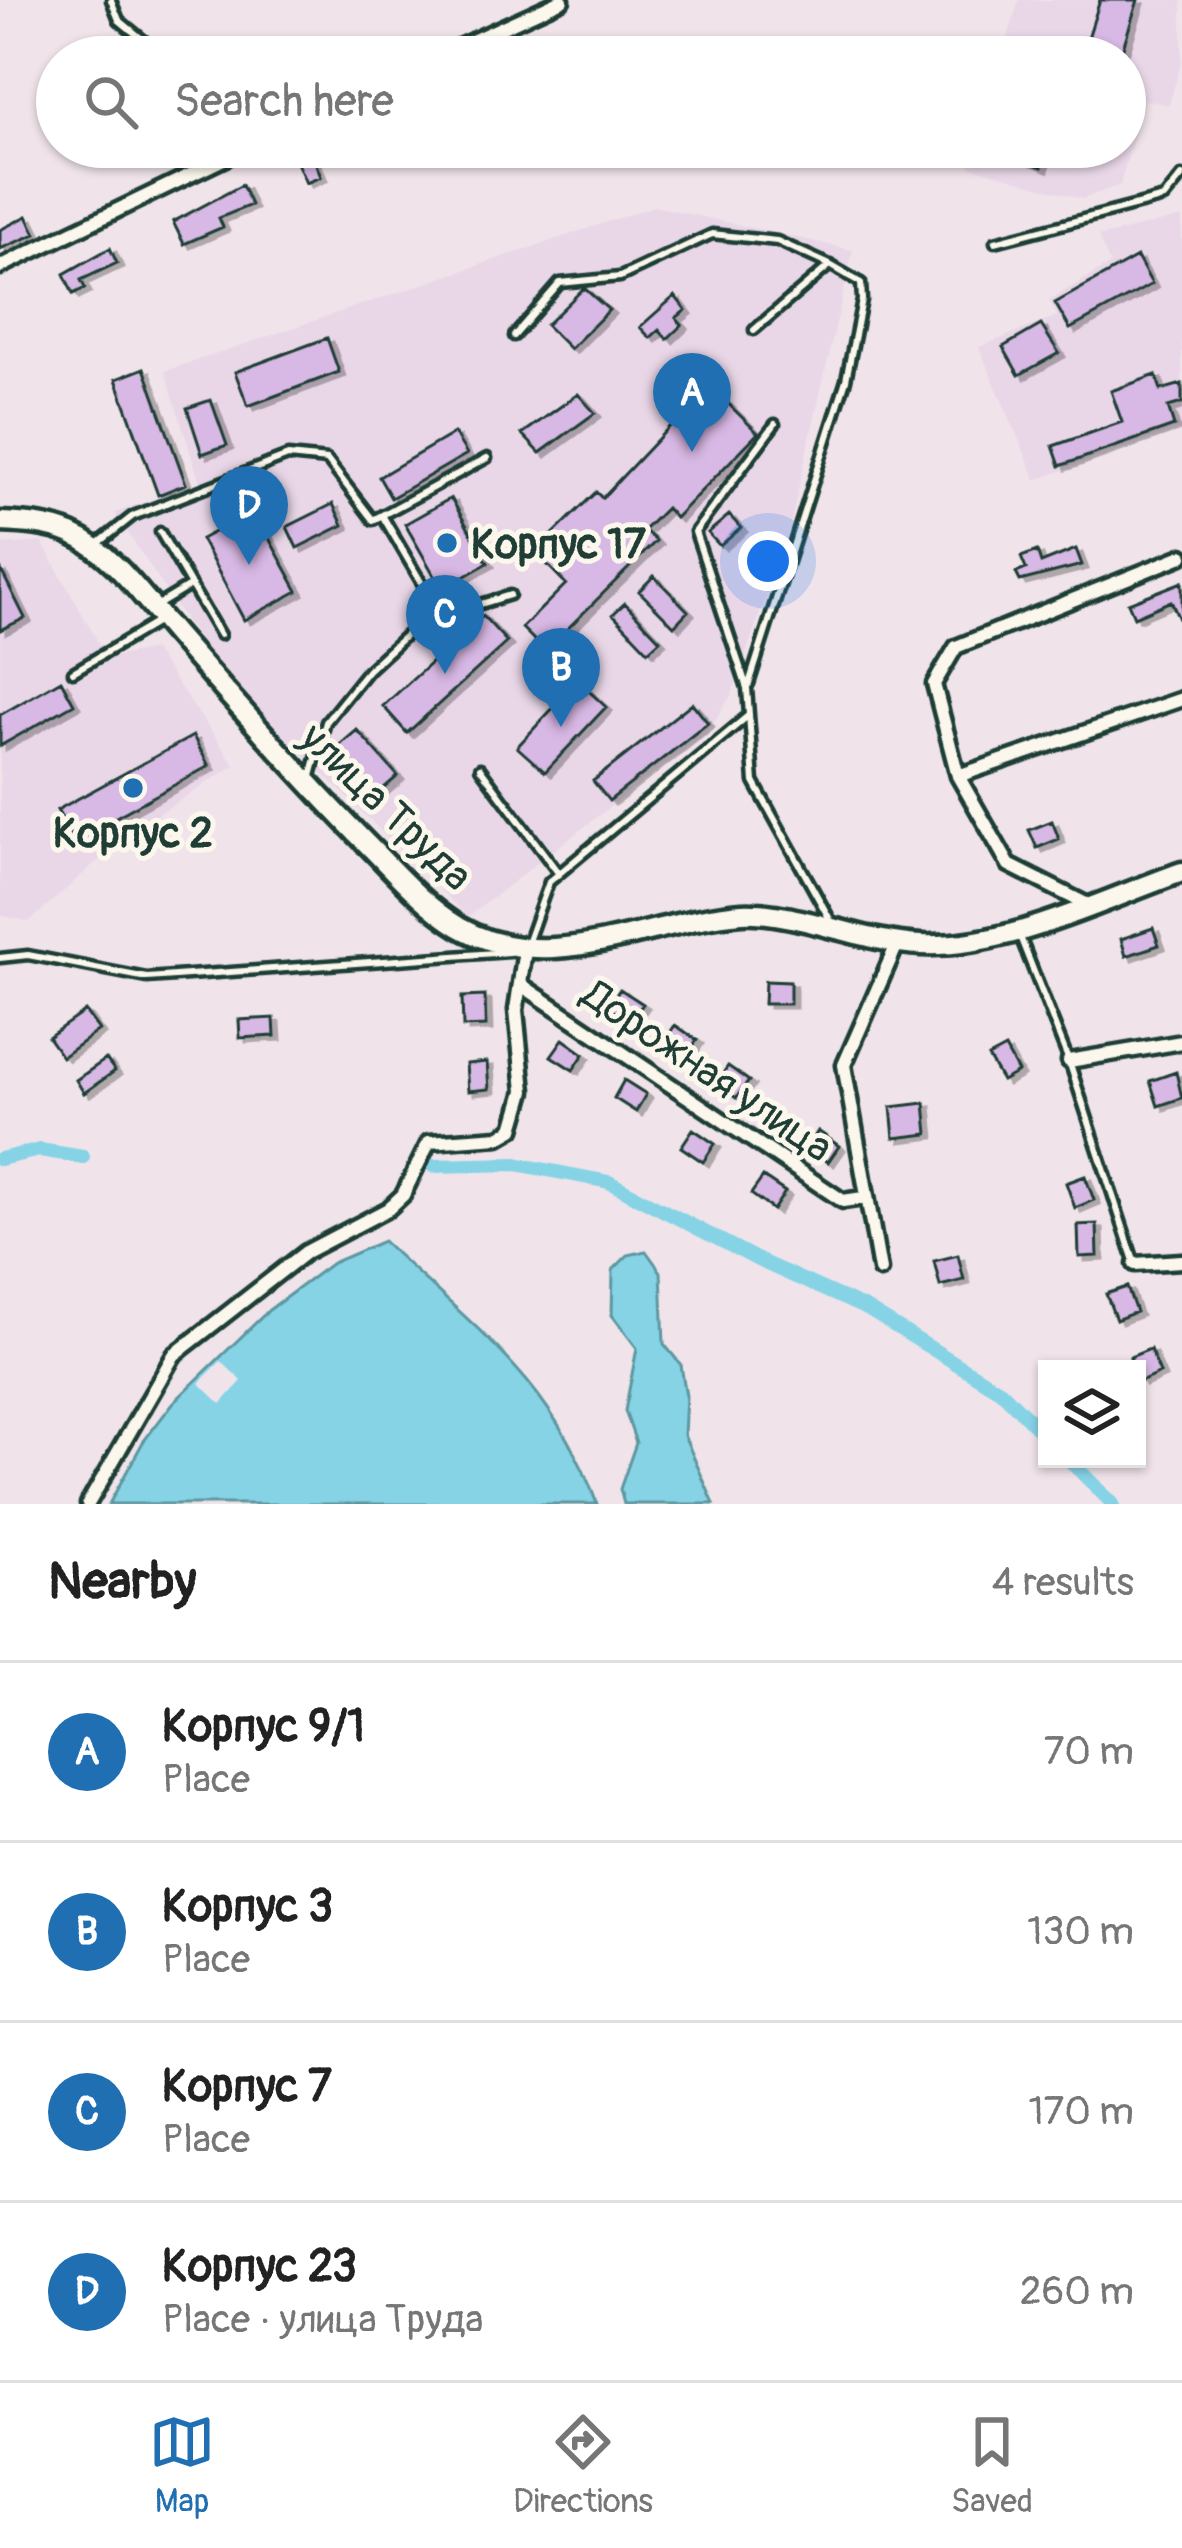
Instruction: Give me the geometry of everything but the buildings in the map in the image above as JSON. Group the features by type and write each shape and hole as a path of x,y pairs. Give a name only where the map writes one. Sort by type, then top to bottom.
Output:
{"street":[{"path":"482,36 562,0"},
{"path":"0,267 205,168"},
{"name":"улица Труда","path":"0,522 38,524 75,535 92,548 308,785 424,902 463,929 525,950 578,946 753,913 898,942 970,941 1018,931 1182,872"},
{"path":"1088,905 1010,865 958,776 934,684 956,647 1182,556"},
{"path":"958,776 1182,699"},
{"name":"Дорожная улица","path":"880,1270 863,1198 844,1065 898,942"},
{"path":"88,1504 174,1355 306,1252 388,1209 404,1195 429,1142 499,1137 513,1129 524,1091 516,1010 525,950"},
{"name":"Дорожная улица","path":"520,984 843,1201 863,1198"},
{"path":"1069,1060 1182,1042"},
{"path":"1135,1264 1182,1261"}],"lane":[{"path":"110,0 119,20 138,36"},
{"path":"520,0 526,15"},
{"path":"995,242 1164,198 1182,176"},
{"path":"514,336 560,283 620,277 712,234 777,241 860,283 862,300 809,506 747,688"},
{"path":"754,330 830,265"},
{"path":"775,424 695,532 747,688 754,782 837,933"},
{"path":"92,548 133,516 288,456 327,460 373,520 487,458"},
{"path":"382,515 424,587"},
{"path":"160,532 220,635"},
{"path":"74,672 191,585"},
{"path":"308,785 326,722 368,670 418,623 510,595"},
{"path":"0,958 28,955 147,978 448,960 525,950 549,882 749,715"},
{"path":"480,768 559,874"},
{"path":"1018,931 1069,1060 1135,1264"}],"shaded area":[{"path":"1019,0 1182,0 1182,60 1169,105 1146,100 1146,36 1008,36"},
{"path":"976,168 1125,168 1120,185 1082,199"},
{"path":"654,206 853,250 789,530 732,694 707,732 468,917 217,669 115,513 200,483 165,371"},
{"path":"1182,217 1182,428 1036,480 979,347 1057,316 1049,300 1110,264 1098,237"},
{"path":"42,542 107,658 153,649 235,765 129,833 29,922 0,915 0,545"}],"water":[{"path":"383,1241 479,1330 534,1389 579,1461 597,1504 109,1504 143,1442 173,1403 269,1310 332,1263"},
{"path":"646,1251 661,1272 664,1344 681,1365 686,1396 684,1435 714,1504 624,1504 620,1489 636,1443 625,1411 637,1348 612,1315 613,1270 628,1255"}],"pier":[{"path":"221,1361 242,1381 221,1404 199,1383"}],"waterway":[{"path":"0,1159 40,1150 83,1157"},
{"path":"433,1166 516,1164 609,1182 758,1260 867,1309 1001,1391 1038,1429"},
{"path":"1077,1468 1113,1504"}],"place":[{"name":"Корпус 9/1","path":"692,452"},
{"name":"Корпус 17","path":"447,543"},
{"name":"Корпус 23","path":"249,565"},
{"name":"Корпус 7","path":"445,674"},
{"name":"Корпус 3","path":"561,727"},
{"name":"Корпус 2","path":"133,788"}]}
